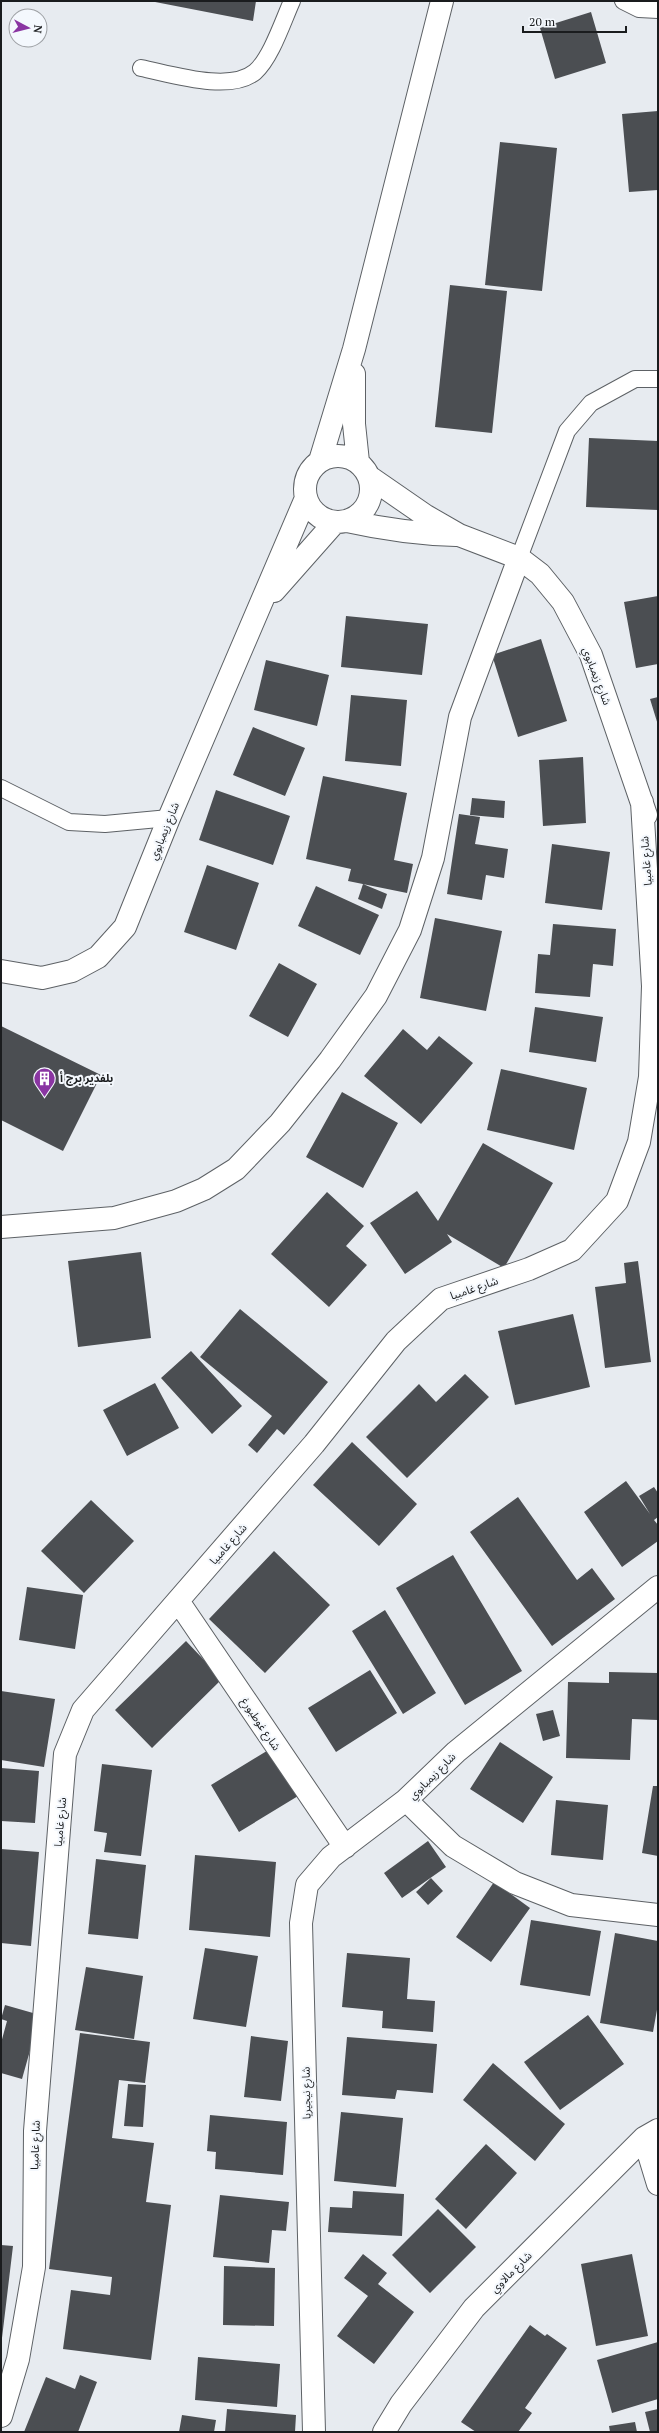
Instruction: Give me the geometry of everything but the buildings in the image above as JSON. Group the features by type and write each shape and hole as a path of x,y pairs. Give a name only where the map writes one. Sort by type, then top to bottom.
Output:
{"street":[{"path":"354,349 354,424 370,500 364,510 356,517 341,522 320,517 309,505 306,498 305,488 308,477 320,461 354,349 442,1"},
{"path":"320,461 335,456 343,456 364,470"},
{"name":"شارع زيمبابوي","path":"364,470 426,516 459,535 519,558 540,574 563,602 591,655 658,851"},
{"name":"شارع زيمبابوي","path":"1,971 42,978 72,971 98,957 125,927 169,818 306,498"},
{"name":"شارع زيمبابوي","path":"261,605 341,522 406,532 459,535"},
{"path":"1,1227 114,1218 176,1201 204,1189 236,1170 280,1123 330,1060 376,996 410,930 433,858 460,717 519,558"},
{"name":"شارع غامبيا","path":"1,2416 18,2359 34,2267 35,2131 65,1754 82,1710 314,1444 396,1341 441,1300 529,1269 572,1250 617,1201 639,1142 650,1077 653,986 642,802"},
{"name":"شارع زيمبابوي","path":"658,1587 456,1752 406,1800 453,1846 515,1883 571,1905 658,1915"},
{"name":"شارع غوطبورغ","path":"178,1601 345,1847"},
{"name":"شارع نيجيريا","path":"314,2432 301,1923 307,1885 331,1857 406,1800"},
{"path":"651,2134 658,2184"},
{"name":"شارع مالاوي","path":"384,2432 401,2404 474,2308 651,2134"}],"lane":[{"path":"142,68 225,83 241,80 255,72 265,58 292,1"},
{"path":"623,1 639,9 658,10"},
{"path":"519,558 568,431 591,403 635,379 658,379"},
{"path":"1,788 69,822 105,824 169,818"}],"place":[{"name":"بلفدير برج أ","path":"45,1098"}]}
